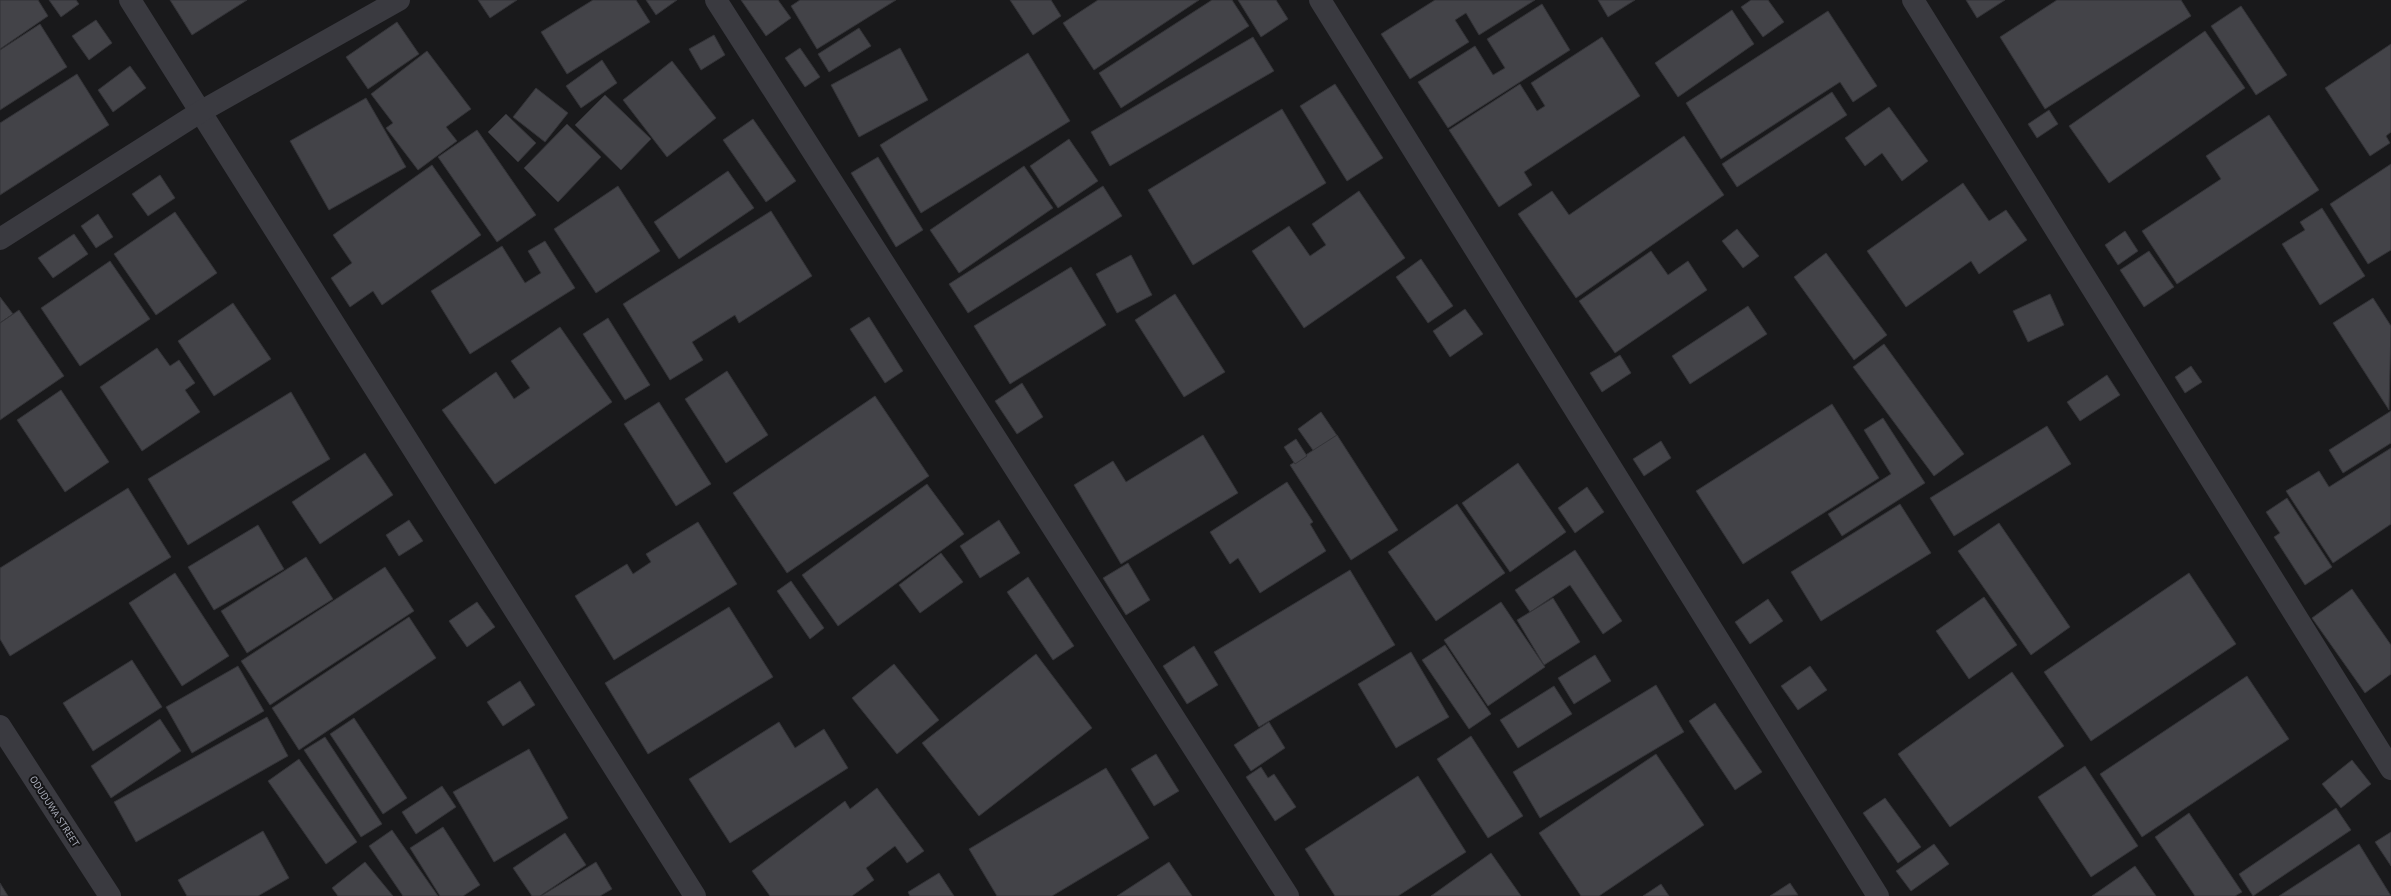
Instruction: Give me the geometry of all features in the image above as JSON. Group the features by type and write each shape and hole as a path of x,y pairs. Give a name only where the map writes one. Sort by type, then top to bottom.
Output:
{"street":[{"path":"130,0 695,896"},
{"path":"0,239 200,112 399,0"},
{"path":"716,0 1288,896"},
{"path":"1320,0 1878,896"},
{"path":"1913,0 2391,769"},
{"name":"ODUDUWA STREET","path":"0,726 110,896"}],"building":[{"path":"0,0 38,0 48,16 0,49"},
{"path":"49,0 76,0 79,4 61,17"},
{"path":"170,0 247,0 192,35"},
{"path":"478,0 517,0 490,18"},
{"path":"593,0 636,0 650,22 567,74 541,32"},
{"path":"646,0 677,0 656,15"},
{"path":"741,0 778,0 791,18 766,36"},
{"path":"800,0 896,0 817,49 791,6"},
{"path":"1010,0 1051,0 1061,16 1033,35"},
{"path":"1098,0 1199,0 1094,70 1063,23"},
{"path":"1212,0 1232,0 1249,26 1121,108 1099,73"},
{"path":"1238,0 1276,0 1288,19 1261,37"},
{"path":"1435,0 1535,0 1479,35 1466,13 1455,20 1469,42 1410,79 1381,34"},
{"path":"1598,0 1635,0 1608,17"},
{"path":"1751,0 1768,0 1784,22 1763,37 1741,7"},
{"path":"1966,0 2005,0 1977,18"},
{"path":"2057,0 2181,0 2191,16 2045,109 2000,37"},
{"path":"1542,4 1570,50 1448,128 1418,82 1475,46 1493,75 1505,68 1487,39"},
{"path":"2241,6 2287,75 2256,95 2211,26"},
{"path":"1732,10 1754,44 1678,97 1655,63"},
{"path":"1828,11 1877,86 1853,102 1840,82 1721,159 1686,103"},
{"path":"96,20 112,43 89,60 72,36"},
{"path":"397,22 419,54 368,89 346,57"},
{"path":"40,24 67,67 0,110 0,50"},
{"path":"859,28 871,46 829,72 818,54"},
{"path":"2205,31 2245,88 2109,183 2069,126"},
{"path":"714,35 725,55 701,70 689,49"},
{"path":"1253,37 1274,71 1110,166 1091,132"},
{"path":"1602,37 1640,96 1524,172 1532,185 1499,207 1449,130 1520,84 1537,111 1545,106 1531,83"},
{"path":"2391,44 2391,132 2386,136 2390,143 2370,156 2325,88"},
{"path":"800,48 820,77 805,87 785,58"},
{"path":"900,48 928,100 859,137 831,85"},
{"path":"427,51 471,109 446,127 457,141 418,170 386,128 393,123 371,94"},
{"path":"1028,53 1070,121 921,213 880,145"},
{"path":"602,60 617,83 581,108 566,86"},
{"path":"672,61 716,118 667,157 623,100"},
{"path":"130,66 146,88 113,112 98,90"},
{"path":"77,74 109,125 0,195 0,123"},
{"path":"1335,84 1383,158 1347,181 1300,106"},
{"path":"536,88 568,113 545,142 513,117"},
{"path":"1832,92 1847,115 1737,187 1722,164"},
{"path":"605,95 651,139 621,170 575,125"},
{"path":"366,98 406,167 329,210 290,141"},
{"path":"1889,107 1928,161 1902,181 1882,153 1865,166 1845,138"},
{"path":"1282,109 1326,183 1193,265 1148,190"},
{"path":"2049,110 2058,124 2037,138 2028,124"},
{"path":"506,114 536,143 518,162 488,132"},
{"path":"2269,115 2319,190 2177,284 2142,231 2221,179 2206,156"},
{"path":"753,119 796,181 766,202 723,140"},
{"path":"567,124 601,157 558,202 524,168"},
{"path":"477,130 536,215 497,242 438,157"},
{"path":"1684,136 1724,195 1576,298 1518,214 1552,191 1569,215"},
{"path":"1069,139 1098,181 1058,208 1030,166"},
{"path":"878,157 923,230 896,247 851,173"},
{"path":"2391,164 2391,250 2368,264 2330,204"},
{"path":"432,165 481,235 382,305 373,291 350,307 331,278 352,263 333,235"},
{"path":"1024,166 1053,208 959,273 930,230"},
{"path":"728,171 754,208 679,259 654,222"},
{"path":"160,175 175,198 148,216 132,194"},
{"path":"1963,183 1989,221 2006,210 2027,240 1979,274 1971,261 1906,307 1867,251"},
{"path":"618,186 660,251 596,293 554,229"},
{"path":"1103,186 1122,216 968,313 949,284"},
{"path":"1359,191 1405,258 1304,328 1252,251 1289,226 1310,256 1326,245 1312,224"},
{"path":"2322,208 2365,276 2320,305 2282,244 2305,230 2300,222"},
{"path":"771,211 812,276 739,323 735,315 692,342 703,360 670,380 623,304"},
{"path":"175,212 217,273 156,315 114,254"},
{"path":"98,214 113,237 96,248 81,226"},
{"path":"1737,229 1759,256 1743,268 1722,241"},
{"path":"2125,231 2138,251 2118,265 2105,245"},
{"path":"74,234 88,254 53,278 38,258"},
{"path":"545,241 575,288 470,354 431,291 502,246 525,283 541,273 528,251"},
{"path":"1651,251 1668,275 1688,261 1707,290 1615,353 1579,301"},
{"path":"2149,251 2174,287 2144,307 2120,270"},
{"path":"1826,253 1887,335 1854,360 1794,277"},
{"path":"1131,255 1152,295 1117,313 1096,274"},
{"path":"1421,259 1453,306 1428,323 1396,277"},
{"path":"110,261 150,319 80,366 41,308"},
{"path":"1071,267 1106,325 1010,384 974,326"},
{"path":"1175,294 1225,372 1184,397 1135,320"},
{"path":"2050,294 2064,325 2028,342 2013,311"},
{"path":"0,297 13,314 0,323"},
{"path":"2373,298 2391,326 2389,410 2333,323"},
{"path":"233,303 271,359 214,396 178,341"},
{"path":"1748,306 1767,334 1690,384 1672,356"},
{"path":"1465,309 1483,334 1450,357 1433,331"},
{"path":"19,310 64,376 0,420 0,323"},
{"path":"869,317 903,371 885,383 850,329"},
{"path":"608,318 650,385 625,400 583,334"},
{"path":"560,327 612,402 495,484 442,410 496,372 514,399 530,388 511,361"},
{"path":"1884,344 1964,454 1934,476 1853,367"},
{"path":"157,348 170,366 179,360 195,383 185,390 200,412 142,451 100,387"},
{"path":"1620,355 1631,373 1602,392 1590,373"},
{"path":"2191,366 2202,382 2185,393 2175,377"},
{"path":"727,371 768,435 726,463 685,399"},
{"path":"2107,375 2120,395 2080,421 2067,402"},
{"path":"1022,383 1043,417 1017,434 995,401"},
{"path":"61,390 109,462 65,492 17,420"},
{"path":"291,392 330,459 188,545 148,479"},
{"path":"875,396 929,476 787,573 733,493"},
{"path":"659,402 711,484 676,506 624,424"},
{"path":"1832,404 1879,478 1743,564 1696,491"},
{"path":"2391,411 2391,443 2343,473 2329,450"},
{"path":"1321,412 1338,437 1315,453 1298,429"},
{"path":"1883,418 1925,483 1842,536 1828,514 1891,474 1864,430"},
{"path":"2047,426 2071,464 1954,536 1930,498"},
{"path":"1203,435 1238,493 1121,564 1074,485 1113,461 1126,482"},
{"path":"1337,435 1398,530 1351,560 1290,465"},
{"path":"1296,439 1307,456 1295,464 1284,447"},
{"path":"1661,441 1671,458 1644,476 1633,459"},
{"path":"2391,448 2391,524 2333,563 2286,491 2319,471 2329,487"},
{"path":"365,453 393,495 320,544 292,502"},
{"path":"1518,463 1566,532 1510,572 1462,503"},
{"path":"1287,482 1313,522 1310,524 1326,551 1260,593 1238,558 1230,564 1210,532"},
{"path":"927,484 964,534 838,626 802,575"},
{"path":"1587,487 1604,512 1575,533 1558,508"},
{"path":"128,488 171,557 10,656 0,639 0,568"},
{"path":"2287,498 2332,567 2305,585 2274,537 2280,533 2266,512"},
{"path":"1457,504 1505,573 1436,621 1388,552"},
{"path":"1900,504 1931,553 1821,621 1791,572"},
{"path":"409,520 423,541 399,556 386,535"},
{"path":"999,520 1020,553 980,578 960,546"},
{"path":"698,522 737,584 614,660 575,596 627,564 633,574 651,562 646,554"},
{"path":"1999,523 2070,627 2031,655 1958,551"},
{"path":"258,525 284,569 214,610 188,567"},
{"path":"1575,550 1622,621 1603,634 1570,585 1530,612 1515,590"},
{"path":"941,553 963,582 920,613 899,585"},
{"path":"306,557 333,599 247,653 221,611"},
{"path":"1128,563 1150,600 1126,615 1103,578"},
{"path":"385,567 414,611 270,705 241,661"},
{"path":"1350,570 1395,645 1259,727 1214,652"},
{"path":"175,573 229,656 182,686 129,603"},
{"path":"2189,573 2236,644 2091,741 2044,672"},
{"path":"1028,577 1074,646 1053,660 1007,592"},
{"path":"791,581 824,628 810,639 777,591"},
{"path":"2352,589 2391,645 2391,674 2365,693 2312,618"},
{"path":"1984,597 2017,645 1969,679 1936,631"},
{"path":"1553,598 1580,642 1544,665 1517,620"},
{"path":"1768,599 1783,621 1750,644 1735,622"},
{"path":"477,602 495,627 467,647 449,621"},
{"path":"1501,602 1545,667 1488,706 1444,640"},
{"path":"729,607 773,677 648,754 605,683"},
{"path":"409,617 436,658 299,750 272,708"},
{"path":"1445,645 1491,714 1469,729 1422,660"},
{"path":"1194,646 1218,685 1187,704 1163,666"},
{"path":"1411,652 1449,717 1396,748 1358,684"},
{"path":"1036,654 1092,728 979,816 922,743"},
{"path":"1595,655 1611,681 1574,704 1558,678"},
{"path":"132,660 162,707 93,751 63,703"},
{"path":"894,664 939,720 897,754 852,698"},
{"path":"238,666 264,711 192,753 166,707"},
{"path":"1810,666 1827,690 1798,710 1781,686"},
{"path":"2012,672 2064,746 1950,827 1898,754"},
{"path":"2247,676 2289,739 2142,837 2100,774"},
{"path":"520,681 535,705 503,726 487,702"},
{"path":"1656,685 1684,732 1540,818 1513,772"},
{"path":"1554,686 1572,714 1518,748 1500,720"},
{"path":"1715,703 1762,772 1735,790 1689,721"},
{"path":"267,717 288,756 136,842 114,802"},
{"path":"354,718 407,798 383,814 330,734"},
{"path":"160,719 181,751 111,798 91,766"},
{"path":"779,722 795,748 824,729 848,768 730,843 689,779"},
{"path":"1269,722 1285,748 1251,771 1234,745"},
{"path":"1471,736 1523,816 1488,838 1437,759"},
{"path":"325,737 382,824 361,837 304,750"},
{"path":"529,749 568,818 494,862 453,792"},
{"path":"1156,754 1179,791 1154,806 1131,769"},
{"path":"1656,754 1704,825 1599,896 1581,896 1539,833"},
{"path":"299,759 357,842 326,864 268,781"},
{"path":"2352,760 2371,784 2341,808 2322,784"},
{"path":"2085,766 2138,846 2091,877 2038,797"},
{"path":"1261,767 1268,778 1274,774 1296,807 1275,821 1246,777"},
{"path":"1106,768 1149,838 1052,896 997,896 969,849"},
{"path":"1418,776 1466,852 1398,896 1335,896 1305,849"},
{"path":"442,786 456,807 416,834 402,812"},
{"path":"877,788 924,851 907,863 895,846 866,868 874,880 852,896 770,896 752,871 845,801 850,809"},
{"path":"1885,798 1921,847 1898,863 1863,813"},
{"path":"2336,808 2351,830 2253,896 2239,874"},
{"path":"2189,813 2242,892 2235,896 2195,896 2155,837"},
{"path":"443,827 480,885 463,896 440,896 410,848"},
{"path":"392,830 438,896 403,896 369,846"},
{"path":"263,831 289,878 258,896 187,896 178,880"},
{"path":"2391,832 2391,866 2375,842"},
{"path":"565,833 586,865 540,896 532,896 513,868"},
{"path":"1934,844 1949,864 1911,891 1896,871"},
{"path":"2359,844 2391,896 2279,896"},
{"path":"1491,853 1521,896 1431,896"},
{"path":"365,862 393,896 338,896 332,888"},
{"path":"596,862 612,889 600,896 541,896"},
{"path":"1169,862 1192,896 1117,896"},
{"path":"2135,866 2156,896 2092,896"},
{"path":"939,873 954,896 910,896 908,892"},
{"path":"0,883 8,896 0,896"},
{"path":"1790,883 1798,895 1770,896"},
{"path":"1661,884 1669,896 1643,896"}]}
